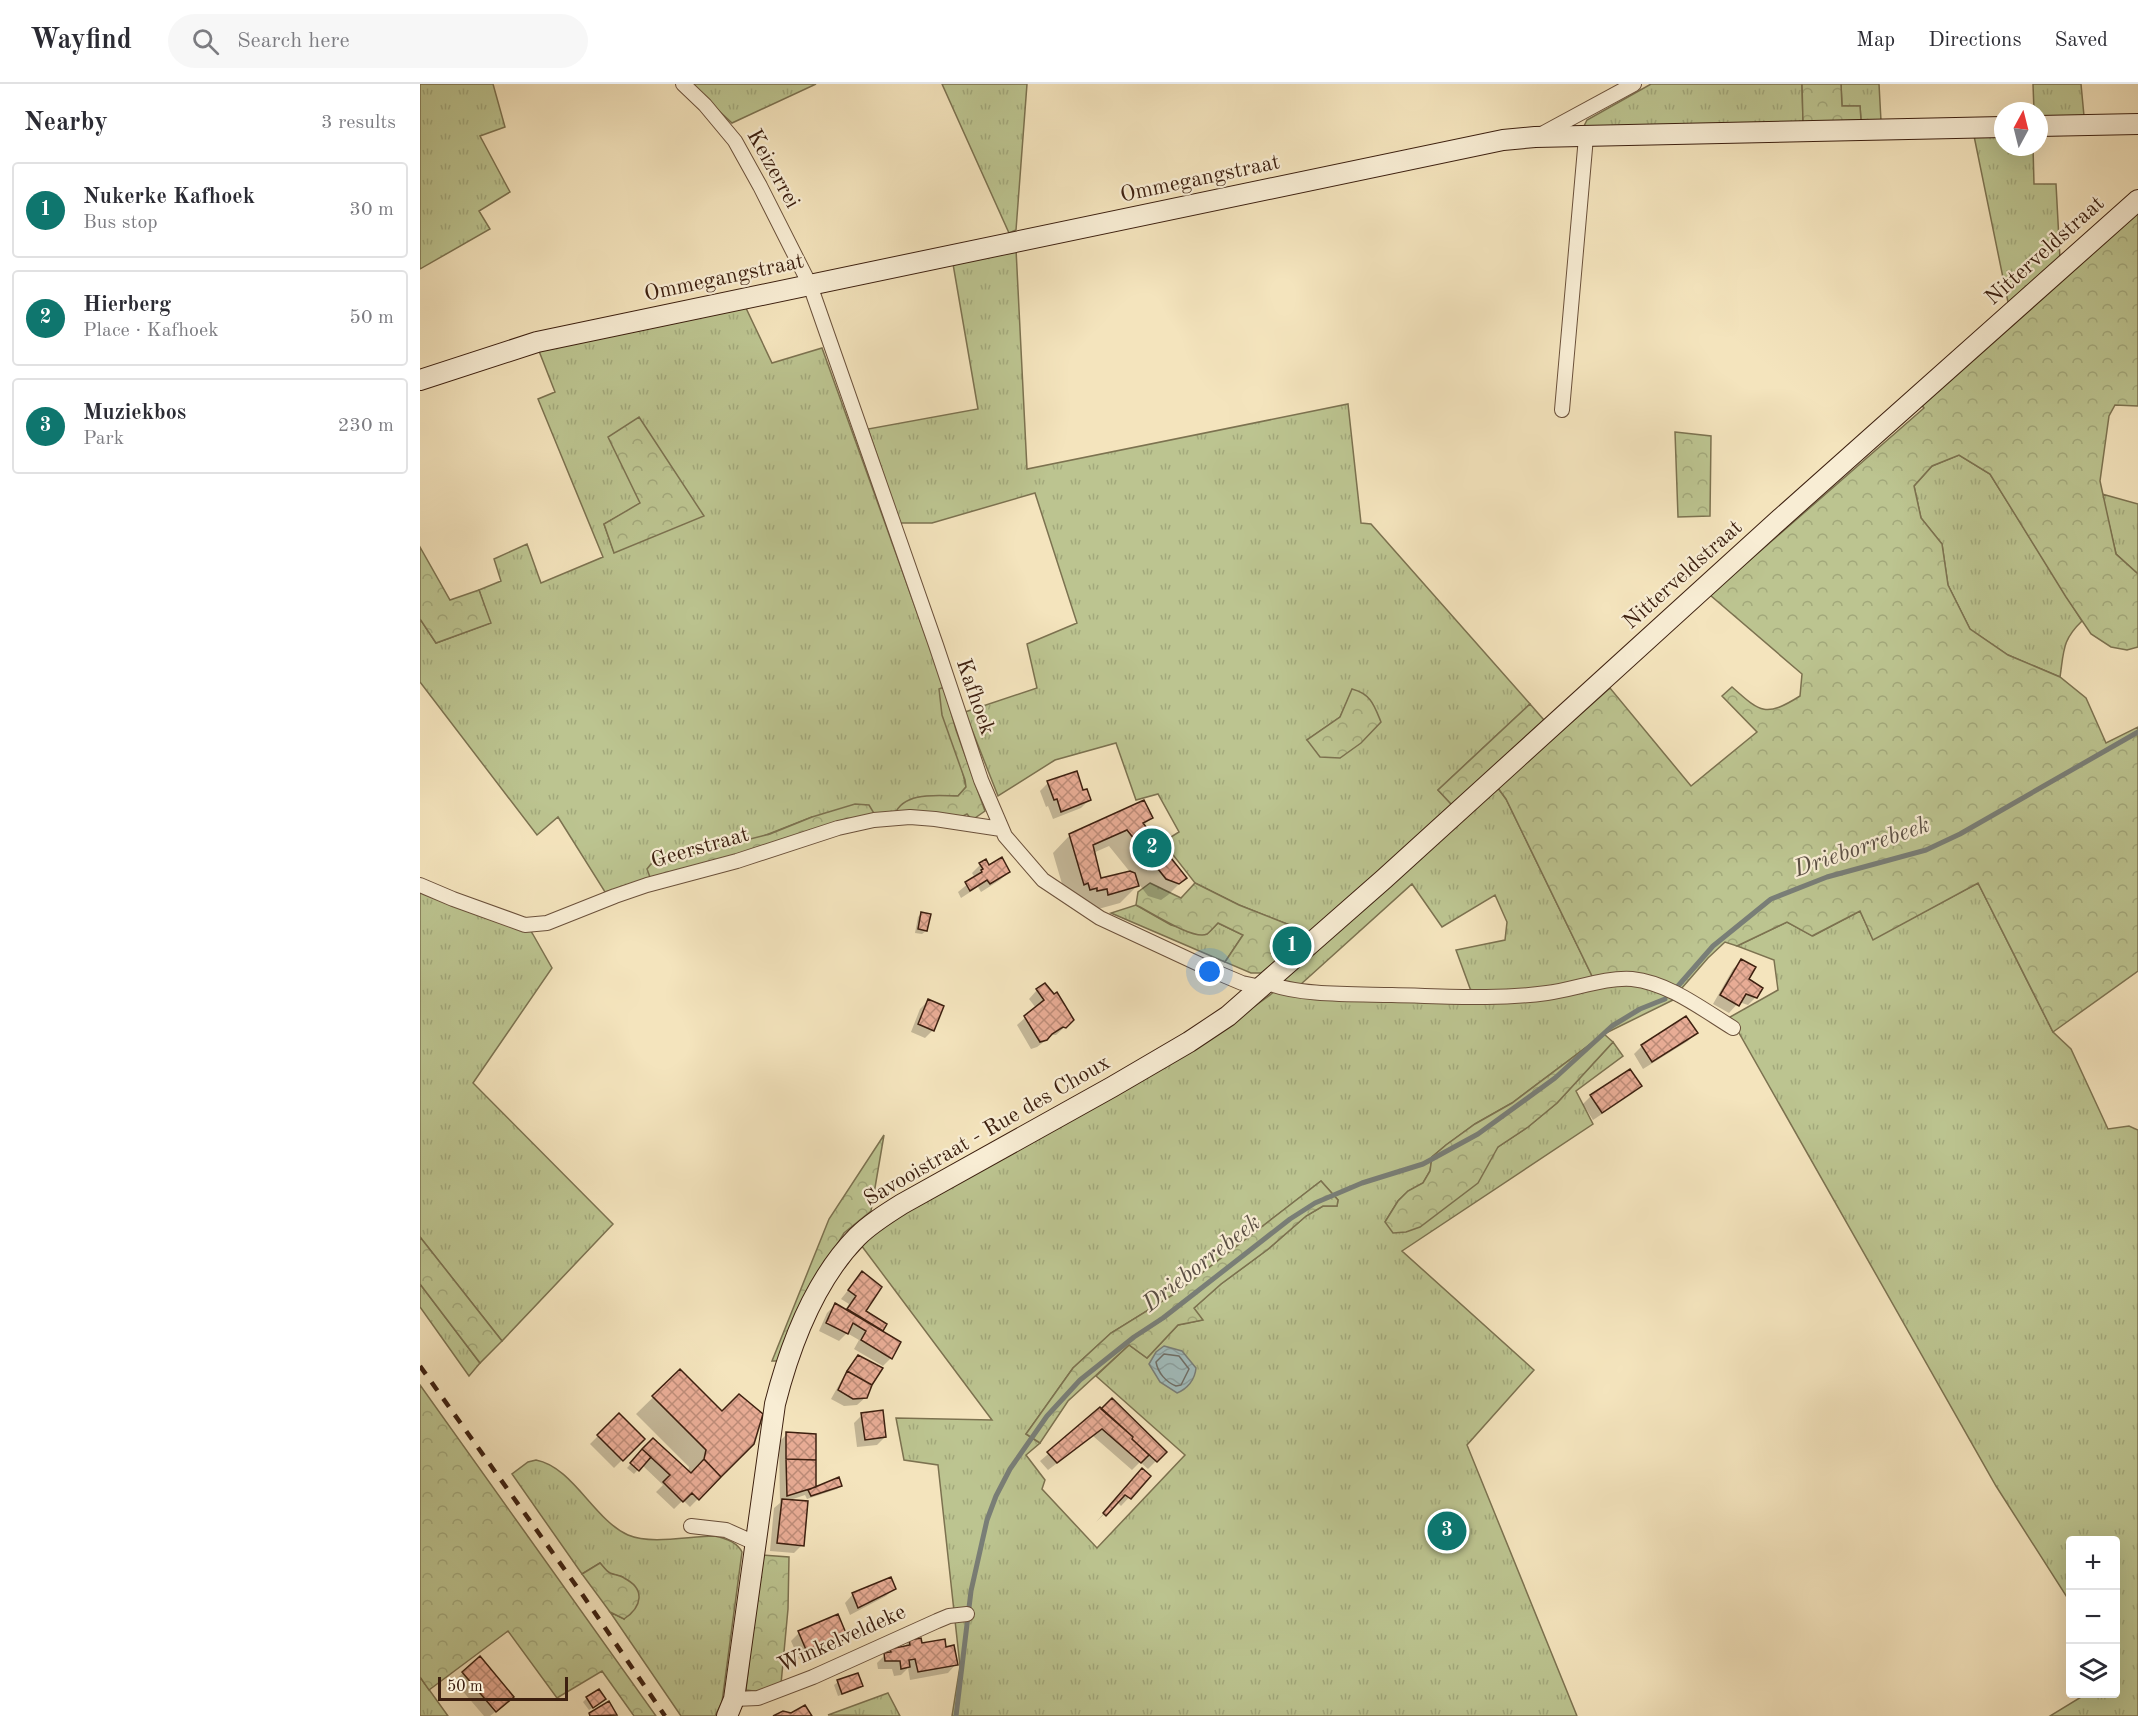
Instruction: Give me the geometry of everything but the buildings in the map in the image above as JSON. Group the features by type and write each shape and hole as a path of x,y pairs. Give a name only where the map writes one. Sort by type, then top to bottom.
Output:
{"main road":[{"path":"2048,126 2138,124"},
{"name":"Ommegangstraat","path":"420,380 537,342 1465,147 1535,137 1994,127"},
{"name":"Nitterveldstraat","path":"1263,984 1384,879 1772,527 2138,200"},
{"name":"Savooistraat - Rue des Choux","path":"730,1707 776,1404 783,1372 811,1305 830,1272 858,1236 902,1204 1189,1042 1228,1016 1263,984"}],"street":[{"name":"Keizerrei","path":"683,84 705,105 735,141 810,285"},
{"path":"1535,137 1634,84"},
{"path":"1562,411 1586,137"},
{"name":"Kafhoek","path":"810,285 906,557 981,780 1001,829 1014,848 1043,880 1100,918 1216,972 1242,982 1263,984"},
{"name":"Geerstraat","path":"420,885 525,925 547,923 647,885 737,861 838,828 874,820 910,817 1001,829"},
{"path":"1263,984 1341,994 1489,997 1548,993 1613,980 1630,979 1652,983 1675,993 1733,1028"},
{"path":"691,1526 726,1530 755,1543"},
{"name":"Winkelveldeke","path":"730,1707 813,1677 937,1621 967,1614"}],"green space":[{"path":"420,84 493,84 505,127 480,136 510,192 479,211 490,229 420,269"},
{"path":"690,84 816,84 732,123"},
{"path":"942,84 1027,84 1016,230 1009,233"},
{"path":"1651,84 1802,84 1803,122 1585,129 1587,120"},
{"path":"1802,84 1841,84 1842,106 1860,106 1861,120 1803,122"},
{"path":"1841,84 1879,84 1881,121 1861,120 1860,106 1842,106"},
{"path":"2033,84 2081,84 2084,116 2048,117 2048,102 2034,102"},
{"path":"1994,135 1994,156 2033,156 2034,184 2056,184 2060,259 2009,307 1974,136"},
{"path":"2138,194 2138,406 2115,405 2109,416 2100,481 2116,554 2138,574 2138,647 2127,650 2111,647 2091,634 1990,474 1959,455 1932,466 1914,486 1921,518 1942,544 1948,585 1970,629 2008,655 2060,677 2086,698 2106,743 2138,727 2138,971 2053,1032 1978,883 1873,940 1860,911 1812,936 1787,922 1737,946 1725,942 1681,989 1650,976 1630,972 1593,978 1506,799 1498,788 1610,688 1691,786 1757,732 1722,696 1732,687 1757,707 1763,709 1779,707 1800,696 1802,674 1710,595 1924,408 1910,392"},
{"path":"1016,249 1027,469 1348,404 1361,523 1371,524 1530,704 1438,790 1452,805 1310,933 1239,905 1195,883 1163,842 1179,832 1158,794 1136,800 1116,743 1055,760 998,796 965,712 1037,688 1027,644 1077,623 1035,493 932,523 900,523 868,429 978,409 953,264","holes":["1353,689 1340,757 1307,740 1340,717"]},
{"path":"745,306 772,363 822,348 944,687 966,787 958,796 932,796 915,799 901,807 895,814 812,817 651,880 605,892 558,817 537,835 420,682 420,619 436,643 490,623 479,590 501,581 494,559 527,544 541,583 603,557 538,399 555,392 539,351","holes":["640,504 614,552 604,524"]},
{"path":"639,417 704,516 614,553 604,524 640,503 608,437"},
{"path":"1675,432 1711,436 1710,516 1678,517"},
{"path":"1959,455 1990,474 2082,621 2067,640 2060,677 2008,655 1970,629 1948,585 1942,544 1921,518 1914,486 1932,466"},
{"path":"2102,494 2138,504 2138,574 2116,554"},
{"path":"420,547 450,600 479,590 491,623 436,643 420,619"},
{"path":"944,687 956,730 985,811 972,820 967,814 963,816 895,814 906,801 923,796 958,796 966,787 942,715 939,689"},
{"path":"1352,689 1368,697 1381,722 1361,743 1340,758 1320,757 1307,740 1340,717"},
{"path":"1530,704 1544,720 1452,805 1438,790"},
{"path":"1498,788 1506,799 1593,978 1532,988 1471,991 1456,950 1505,940 1507,922 1495,895 1442,927 1412,884 1300,985 1282,982"},
{"path":"855,804 869,805 875,815 651,880 647,869 651,864 770,834 812,817"},
{"path":"1150,883 1181,898 1195,883 1239,905 1310,933 1261,973 1251,973 1225,962 1243,935 1218,923 1207,934 1192,933 1136,905 1138,892"},
{"path":"1978,883 2053,1032 2071,1049 2108,1129 2129,1126 2138,1130 2138,1716 2050,1716 2079,1698 2120,1698 2120,1536 2066,1536 2066,1596 1996,1486 1730,1017 1778,990 1774,960 1737,946 1787,922 1813,936 1860,911 1873,939"},
{"path":"420,891 531,931 552,968 473,1083 613,1224 502,1341 420,1237"},
{"path":"1136,905 1171,925 1207,934 1218,923 1243,935 1225,962 1111,913"},
{"path":"1639,985 1675,999 1604,1034 1512,1103 1475,1124 1446,1145 1432,1157 1430,1171 1423,1183 1408,1191 1398,1201 1385,1222 1528,1127 1557,1103 1613,1042 1623,1056 1576,1091 1593,1124 1402,1251 1534,1370 1467,1445 1577,1716 952,1716 960,1666 938,1465 904,1460 896,1418 992,1420 861,1245 884,1222 1204,1043 1274,992 1328,997","holes":["1321,1181 1338,1200 1337,1206 1323,1206 1306,1216 1267,1250 1221,1284 1193,1309 1202,1320 1178,1325 1147,1358 1129,1345 1096,1376 1185,1455 1097,1548 1042,1489 1045,1480 1026,1455 1040,1443 1026,1434 1073,1368 1111,1333 1176,1293"]},
{"path":"1604,1034 1613,1042 1557,1103 1528,1127 1498,1147 1478,1183 1420,1227 1406,1232 1393,1233 1385,1222 1398,1201 1408,1191 1423,1183 1430,1171 1432,1157 1475,1124 1512,1103"},
{"path":"884,1135 871,1211 844,1233 828,1260 781,1361 772,1361 829,1219"},
{"path":"1321,1181 1338,1200 1337,1206 1323,1206 1306,1216 1267,1250 1221,1284 1194,1308 1203,1320 1178,1325 1147,1358 1129,1345 1068,1401 1040,1443 1026,1434 1073,1368 1111,1333 1176,1293"},
{"path":"420,1237 502,1341 480,1363 420,1284"},
{"path":"420,1284 480,1363 469,1376 420,1307"},
{"path":"420,1385 656,1716 634,1716 602,1671 557,1698 508,1631 429,1690 420,1677"},
{"path":"536,1460 561,1473 604,1518 628,1535 659,1540 714,1536 730,1541 740,1549 742,1552 722,1702 715,1716 681,1716 610,1612 624,1619 623,1577 608,1573 600,1563 582,1574 512,1474 528,1462"},
{"path":"761,1555 789,1557 788,1609 781,1684 762,1692 746,1690"},
{"path":"600,1563 609,1572 631,1582 636,1587 638,1604 624,1619 610,1612 582,1574"},
{"path":"420,1677 448,1716 420,1716"},
{"path":"888,1693 900,1716 828,1715"}],"water":[{"path":"1164,1346 1182,1351 1196,1368 1190,1384 1177,1393 1160,1382 1149,1364 1156,1352"}],"waterway":[{"name":"Drieborrebeek","path":"1678,986 1713,946 1771,899 1827,877 1926,850 1960,834 2138,732"},
{"name":"Drieborrebeek","path":"956,1716 971,1591 987,1520 1010,1469 1047,1416 1080,1380 1290,1219 1315,1203 1362,1183 1423,1164 1478,1134 1555,1078 1612,1026 1640,1009 1665,999"}],"railway":[{"path":"420,1366 582,1594 665,1716"}],"place":[{"name":"Hierberg","path":"1152,848"},
{"name":"Nukerke Kafhoek","path":"1292,946"},
{"name":"Muziekbos","path":"1447,1531"}]}
